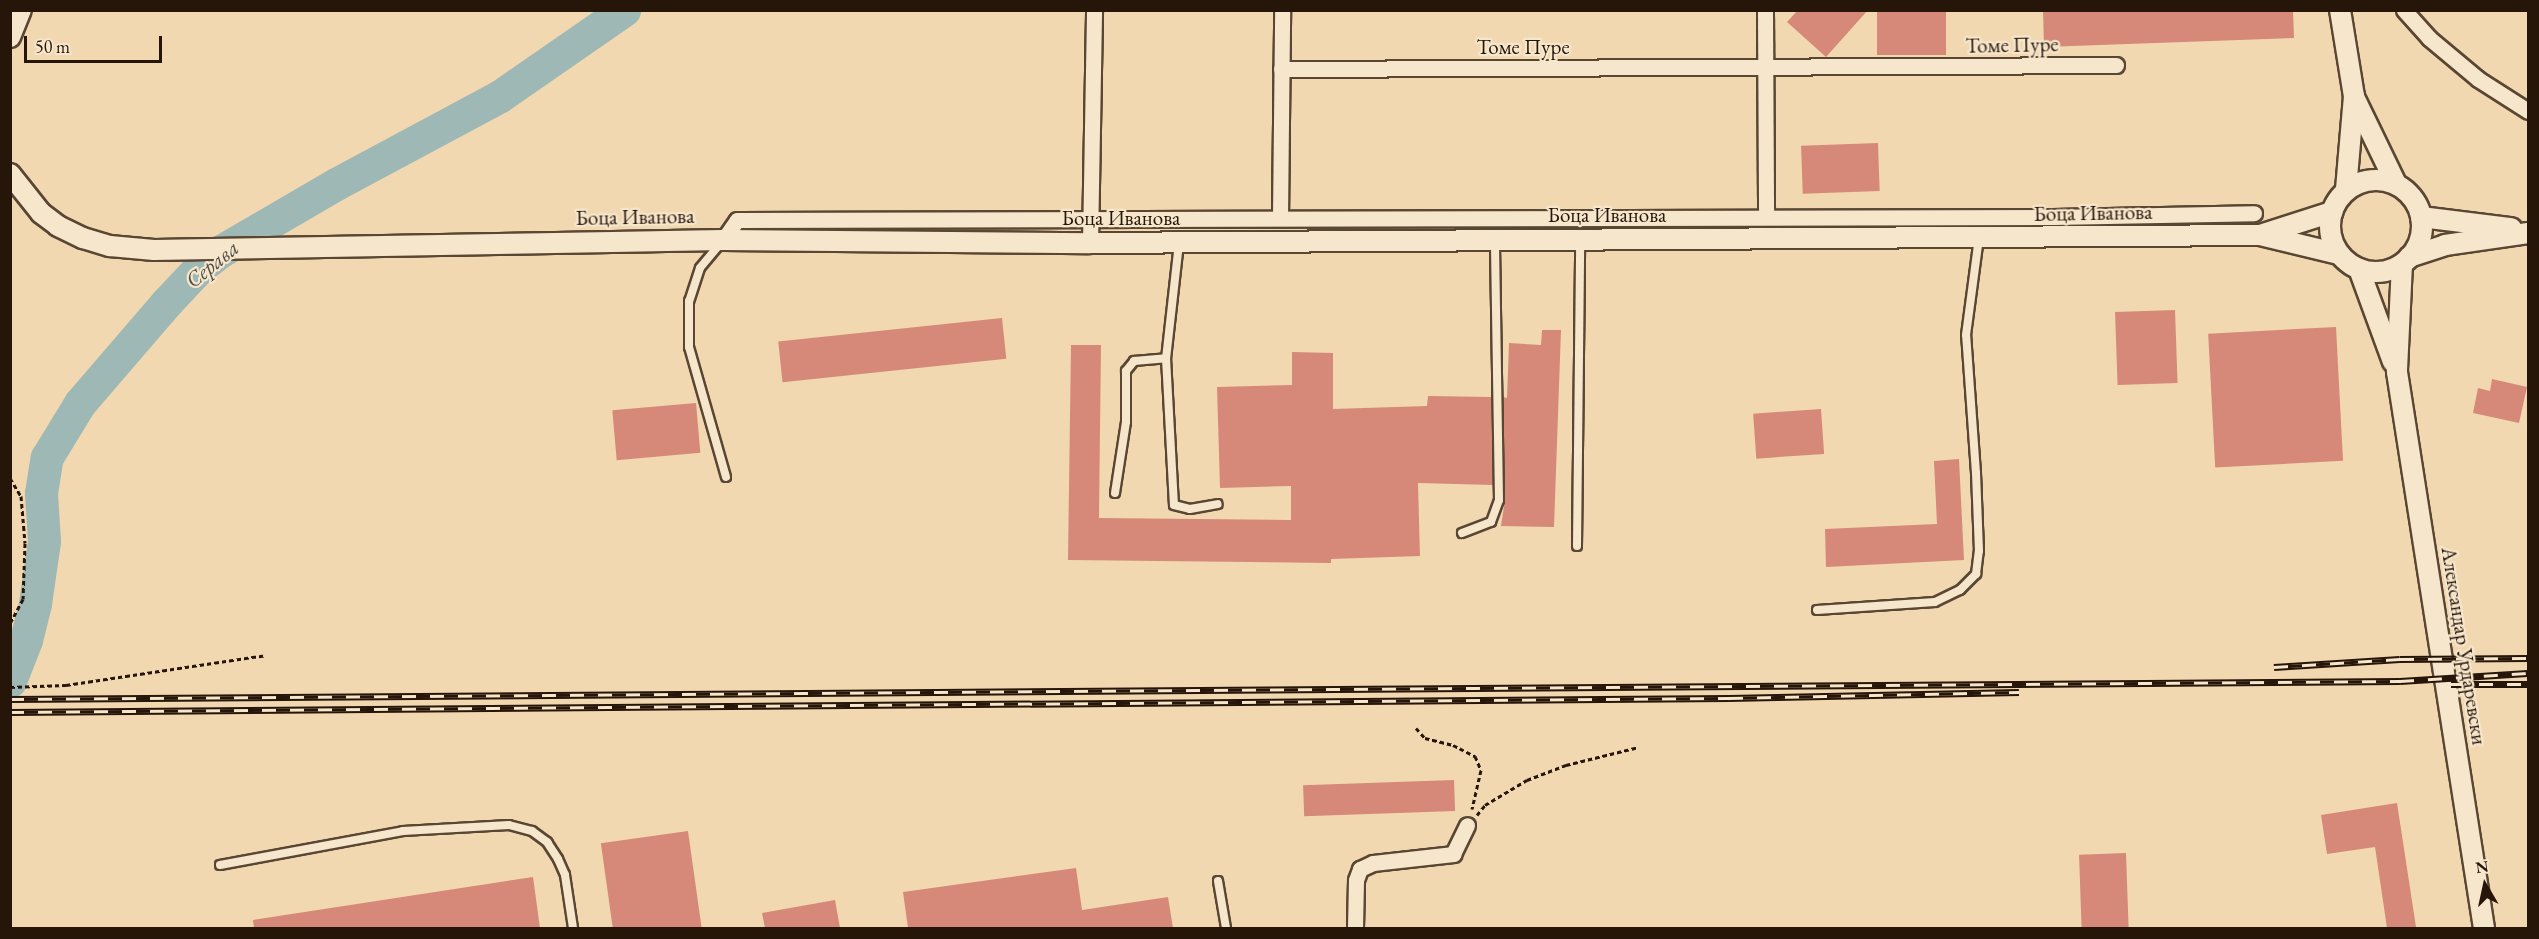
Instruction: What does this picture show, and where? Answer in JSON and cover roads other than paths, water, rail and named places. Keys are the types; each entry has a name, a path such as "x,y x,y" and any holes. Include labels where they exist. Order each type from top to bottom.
{"street":[{"path":"10,37 21,10"},
{"path":"1090,243 1094,10"},
{"path":"1280,218 1282,10"},
{"path":"1765,10 1766,216"},
{"path":"2340,10 2354,96 2346,190 2332,212 2330,226 2332,241 2339,254 2359,269 2373,272 2388,270 2405,260 2445,245 2529,231"},
{"path":"2404,10 2429,38 2478,79 2529,111"},
{"name":"Томе Пуре","path":"1281,69 2116,65"},
{"path":"2354,96 2396,184"},
{"name":"Боца Иванова","path":"10,174 41,213 58,226 83,238 110,246 154,250 276,246 723,240 1090,243 2260,235 2339,254"},
{"path":"2346,190 2370,180 2396,184 2408,192 2421,217 2421,232 2417,246 2405,260"},
{"name":"Боца Иванова","path":"2260,235 2332,212"},
{"path":"723,240 736,220 1610,216 2053,217 2254,213"},
{"path":"1610,216 1611,239"},
{"path":"2421,217 2529,231"},
{"name":"Александар Урдаревски","path":"2397,372 2405,260"},
{"name":"Александар Урдаревски","path":"2359,269 2397,372 2484,928"},
{"path":"1354,928 1356,880 1360,869 1373,863 1453,854 1467,825"},
{"path":"2472,843 2468,873 2472,928"},
{"path":"2472,843 2497,928"}],"lane":[{"path":"1817,610 1935,602 1960,590 1976,574 1979,558 1977,506 1966,335 1979,238"},
{"path":"1577,546 1580,239"},
{"path":"723,240 700,268 689,301 688,347 726,477"},
{"path":"1462,533 1491,522 1499,500 1495,240"},
{"path":"1179,242 1166,358 1174,505 1190,509 1218,504"},
{"path":"1115,493 1126,422 1126,371 1134,361 1166,358"},
{"path":"220,865 403,831 509,825 532,831 547,842 558,859 565,875 573,928"},
{"path":"1218,881 1226,928"}],"waterway":[{"name":"Серава","path":"10,681 26,640 35,603 44,541 41,493 47,457 80,403 167,302 199,268 221,251 336,184 500,96 624,10"}],"railway":[{"path":"2274,667 2400,659 2528,658"},
{"path":"10,699 2400,681 2528,673"},
{"path":"2451,684 2528,684"},
{"path":"10,712 1729,698 2019,692"}]}
